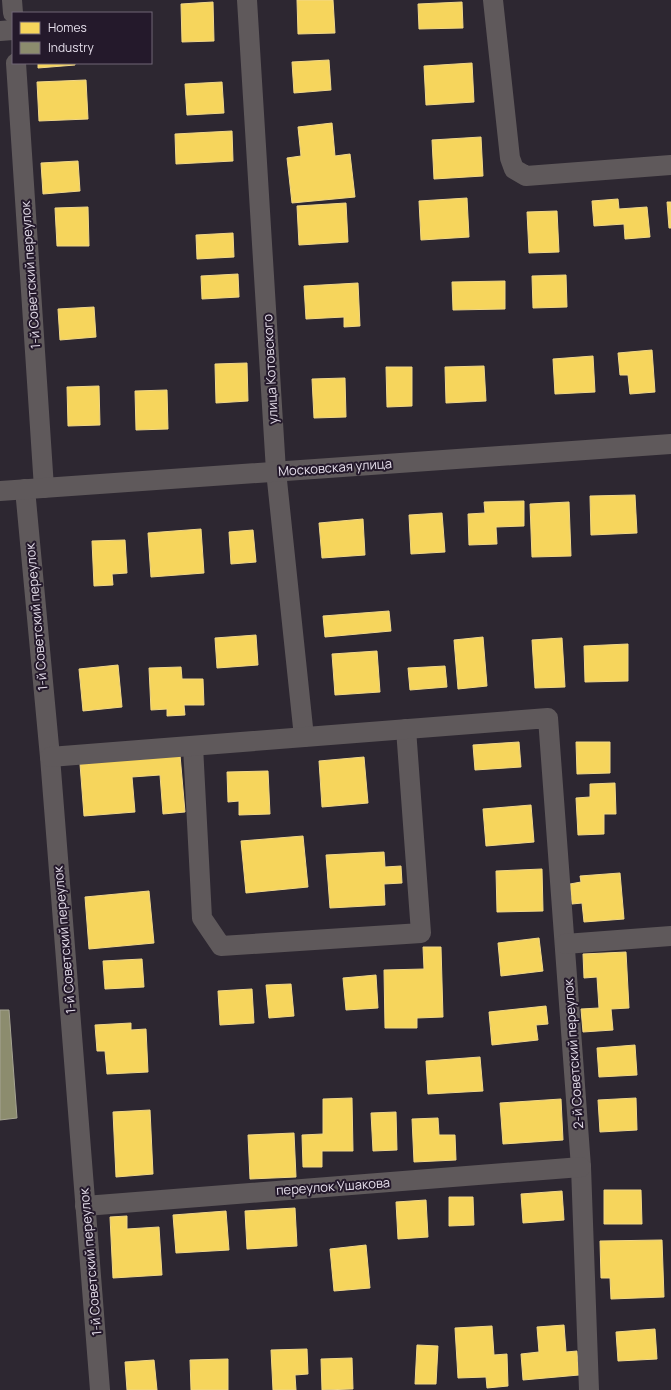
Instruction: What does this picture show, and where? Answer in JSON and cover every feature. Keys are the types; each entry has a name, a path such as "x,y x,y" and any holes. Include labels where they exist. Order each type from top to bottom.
{"street":[{"path":"12,0 13,12"},
{"name":"улица Котовского","path":"247,0 276,471 304,737"},
{"path":"493,0 510,158 514,169 526,176 671,165"},
{"path":"0,31 12,30"},
{"name":"1-й Советский переулок","path":"16,64 44,488"},
{"name":"Московская улица","path":"0,491 671,444"},
{"name":"1-й Советский переулок","path":"25,489 50,757 100,1390"},
{"name":"2-й Советский переулок","path":"406,729 548,718 581,1167 589,1390"},
{"path":"50,757 406,729 421,933 221,946 202,918 193,746"},
{"path":"565,944 671,936"},
{"name":"переулок Ушакова","path":"85,1206 581,1167"}],"building: Homes":[{"path":"297,0 333,0 335,33 298,34"},
{"path":"213,2 214,41 182,42 181,4"},
{"path":"462,2 463,28 419,29 418,4"},
{"path":"329,60 331,90 294,93 292,62"},
{"path":"472,63 474,102 426,105 424,66"},
{"path":"38,64 75,64 75,65 38,68"},
{"path":"86,80 88,119 39,121 37,82"},
{"path":"222,82 224,113 187,115 185,84"},
{"path":"332,123 335,156 350,154 355,197 292,203 287,158 301,156 298,127"},
{"path":"232,131 233,161 176,164 175,134"},
{"path":"481,137 483,176 434,179 432,140"},
{"path":"78,161 80,191 43,194 41,163"},
{"path":"467,198 469,237 421,240 419,201"},
{"path":"618,199 619,209 647,207 650,237 625,239 624,224 594,226 592,201"},
{"path":"667,202 671,202 671,228 669,228"},
{"path":"346,203 348,242 299,245 297,206"},
{"path":"88,207 89,246 57,246 55,208"},
{"path":"557,211 559,252 529,253 527,212"},
{"path":"233,233 234,257 197,259 196,235"},
{"path":"238,274 239,297 202,299 201,276"},
{"path":"566,275 567,307 533,308 532,276"},
{"path":"505,281 505,309 453,310 452,282"},
{"path":"358,283 360,326 344,327 344,317 306,319 304,286"},
{"path":"94,307 96,337 60,340 58,309"},
{"path":"652,350 655,392 630,394 628,375 620,375 618,353"},
{"path":"593,356 595,392 555,394 553,359"},
{"path":"247,363 248,401 216,403 215,364"},
{"path":"484,366 486,401 446,403 445,367"},
{"path":"386,367 412,367 412,406 387,407"},
{"path":"345,378 346,417 314,418 312,379"},
{"path":"99,386 100,425 68,426 67,387"},
{"path":"167,390 168,429 136,430 135,391"},
{"path":"635,495 637,533 591,535 590,496"},
{"path":"524,501 524,526 496,527 497,544 469,545 468,514 485,513 484,502"},
{"path":"569,502 571,556 532,557 530,504"},
{"path":"442,513 445,552 411,554 409,515"},
{"path":"363,519 365,555 322,558 319,523"},
{"path":"201,529 204,573 151,577 148,533"},
{"path":"253,530 256,562 231,564 229,532"},
{"path":"125,540 127,573 112,574 113,585 94,586 92,541"},
{"path":"389,611 391,631 325,637 323,616"},
{"path":"256,635 258,665 217,668 215,638"},
{"path":"483,637 487,686 458,689 454,640"},
{"path":"562,638 565,687 535,688 532,640"},
{"path":"628,644 628,681 585,682 584,646"},
{"path":"377,651 380,692 335,695 332,654"},
{"path":"118,665 122,707 83,711 79,669"},
{"path":"445,666 447,687 410,690 408,668"},
{"path":"181,667 182,679 203,679 204,705 184,705 185,715 167,716 167,709 151,710 149,668"},
{"path":"519,742 521,767 475,770 473,745"},
{"path":"576,742 610,742 610,773 577,774"},
{"path":"180,755 185,812 163,814 160,775 132,777 135,812 84,816 80,764"},
{"path":"364,757 368,803 322,807 319,761"},
{"path":"268,771 270,814 239,815 239,801 228,802 227,772"},
{"path":"615,783 616,814 604,814 604,834 578,835 576,798 590,797 590,784"},
{"path":"531,805 534,842 486,846 483,809"},
{"path":"303,836 308,887 246,893 241,841"},
{"path":"384,852 385,867 401,866 402,883 384,884 385,905 330,908 326,855"},
{"path":"542,869 543,911 497,912 496,871"},
{"path":"620,873 624,919 584,922 582,903 572,904 570,884 581,882 580,876"},
{"path":"149,891 154,943 89,949 85,897"},
{"path":"539,938 543,971 501,976 498,943"},
{"path":"423,947 441,947 443,1017 417,1018 417,1028 385,1028 384,970 424,969"},
{"path":"626,952 629,1008 611,1009 613,1030 583,1032 581,1009 599,1008 597,977 584,978 583,954"},
{"path":"142,959 144,987 105,989 103,961"},
{"path":"376,975 378,1008 346,1010 343,978"},
{"path":"291,984 294,1016 269,1018 266,985"},
{"path":"252,989 254,1023 220,1025 218,991"},
{"path":"546,1006 548,1024 536,1025 538,1040 492,1045 489,1012"},
{"path":"131,1023 131,1030 146,1029 148,1072 107,1074 105,1051 97,1051 95,1025"},
{"path":"635,1045 637,1075 599,1077 597,1048"},
{"path":"480,1057 483,1091 428,1094 426,1061"},
{"path":"352,1098 353,1151 322,1151 322,1167 303,1167 302,1135 323,1134 323,1099"},
{"path":"636,1098 637,1130 600,1132 598,1100"},
{"path":"561,1099 563,1140 503,1144 500,1103"},
{"path":"150,1110 153,1174 116,1177 113,1112"},
{"path":"396,1112 397,1150 373,1151 371,1113"},
{"path":"438,1118 439,1135 455,1135 456,1160 414,1162 412,1119"},
{"path":"294,1133 296,1177 250,1179 248,1135"},
{"path":"604,1190 641,1190 642,1224 604,1224"},
{"path":"562,1191 564,1220 523,1223 521,1194"},
{"path":"449,1197 473,1197 474,1225 449,1226"},
{"path":"426,1200 428,1237 398,1239 396,1202"},
{"path":"295,1208 297,1246 247,1249 245,1211"},
{"path":"226,1211 229,1250 176,1253 173,1215"},
{"path":"127,1216 127,1229 159,1227 162,1275 113,1278 110,1217"},
{"path":"662,1240 664,1297 611,1299 610,1278 601,1278 600,1241"},
{"path":"366,1245 370,1288 334,1291 330,1249"},
{"path":"564,1325 566,1352 577,1351 579,1375 523,1380 521,1354 539,1352 537,1327"},
{"path":"492,1326 494,1355 507,1354 508,1386 487,1388 486,1377 458,1378 455,1328"},
{"path":"655,1329 657,1359 618,1361 616,1332"},
{"path":"417,1345 438,1346 436,1384 415,1384"},
{"path":"307,1349 308,1374 295,1375 296,1390 273,1390 271,1350"},
{"path":"352,1358 353,1389 322,1390 321,1359"},
{"path":"228,1359 228,1390 191,1390 190,1360"},
{"path":"154,1360 157,1390 127,1390 125,1362"}],"building: Industry":[{"path":"0,1010 9,1010 17,1118 0,1120"}]}
